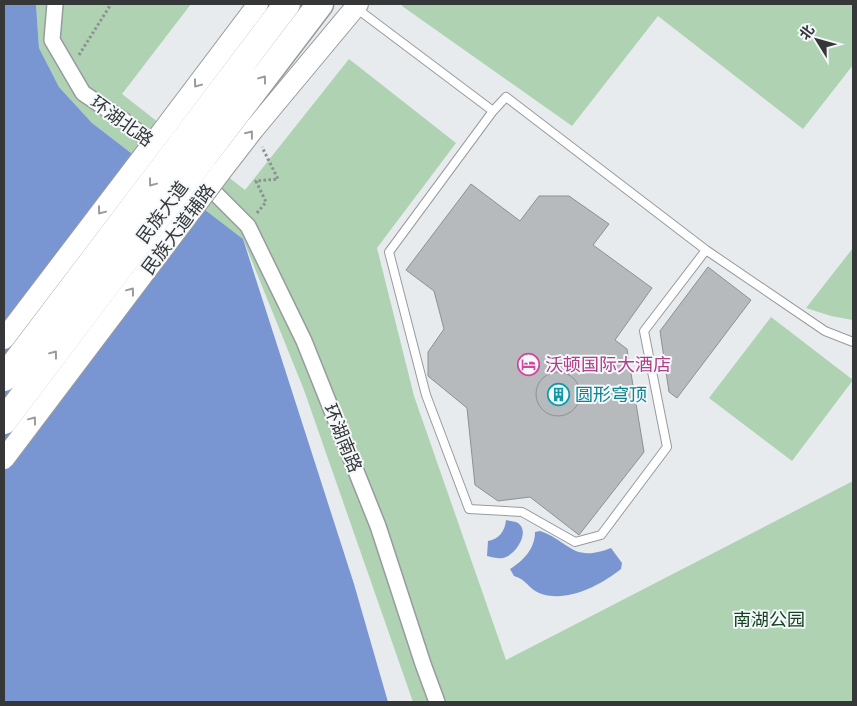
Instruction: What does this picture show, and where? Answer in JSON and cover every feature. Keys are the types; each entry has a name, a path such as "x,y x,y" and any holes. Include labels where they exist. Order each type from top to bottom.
{"highway":[{"name":"民族大道","path":"4,378 172,137 287,4"},
{"name":"民族大道","path":"4,421 211,166 320,4"}],"street":[{"name":"环湖北路","path":"55,4 52,40 83,93 123,120 214,192"},
{"path":"4,339 172,137 258,4"},
{"name":"民族大道辅路","path":"4,459 211,166 254,130 355,5"},
{"name":"环湖南路","path":"214,192 248,226 304,341 378,526 437,702"}],"lane":[{"path":"355,5 493,111"},
{"path":"706,250 644,331 667,447 601,535 575,542 522,512 470,509 426,394 389,252 493,111 506,97 706,250 825,331 853,342"}],"path":[{"path":"70,70 111,4"},
{"path":"248,226 266,202 256,181 278,179 254,130"}],"green space":[{"name":"南湖公园","path":"36,4 191,4 122,94 245,190 349,59 456,143 377,248 414,396 506,660 853,481 853,702 413,702 304,390 243,239 92,123 59,87 39,48"},
{"path":"404,4 853,4 853,65 803,129 658,16 572,126 402,6"},
{"path":"853,248 853,320 831,316 806,308"},
{"path":"771,317 853,380 792,461 709,398"}],"water":[{"path":"4,4 36,4 39,48 59,87 92,123 243,239 354,584 388,702 4,702"},
{"path":"506,520 517,522 522,527 523,532 520,543 512,553 503,558 487,556 488,541 501,534"},
{"path":"540,531 580,552 598,552 611,548 622,563 621,569 604,581 583,591 560,596 549,596 539,593 514,576 510,569 531,549 535,532"}],"building":[{"name":"沃顿国际大酒店","path":"471,184 520,221 539,196 569,196 609,224 593,245 652,288 615,340 627,349 644,452 579,535 530,497 498,501 475,485 467,408 428,376 428,352 444,329 434,291 406,270"},
{"path":"708,267 751,300 677,398 669,392 660,331"},
{"name":"圆形穹顶","path":"554,372 562,372 574,378 580,394 574,410 562,416 554,416 542,410 536,398 536,390 542,378"}],"place":[{"name":"沃顿国际大酒店","path":"529,364"},
{"name":"圆形穹顶","path":"559,394"}]}
